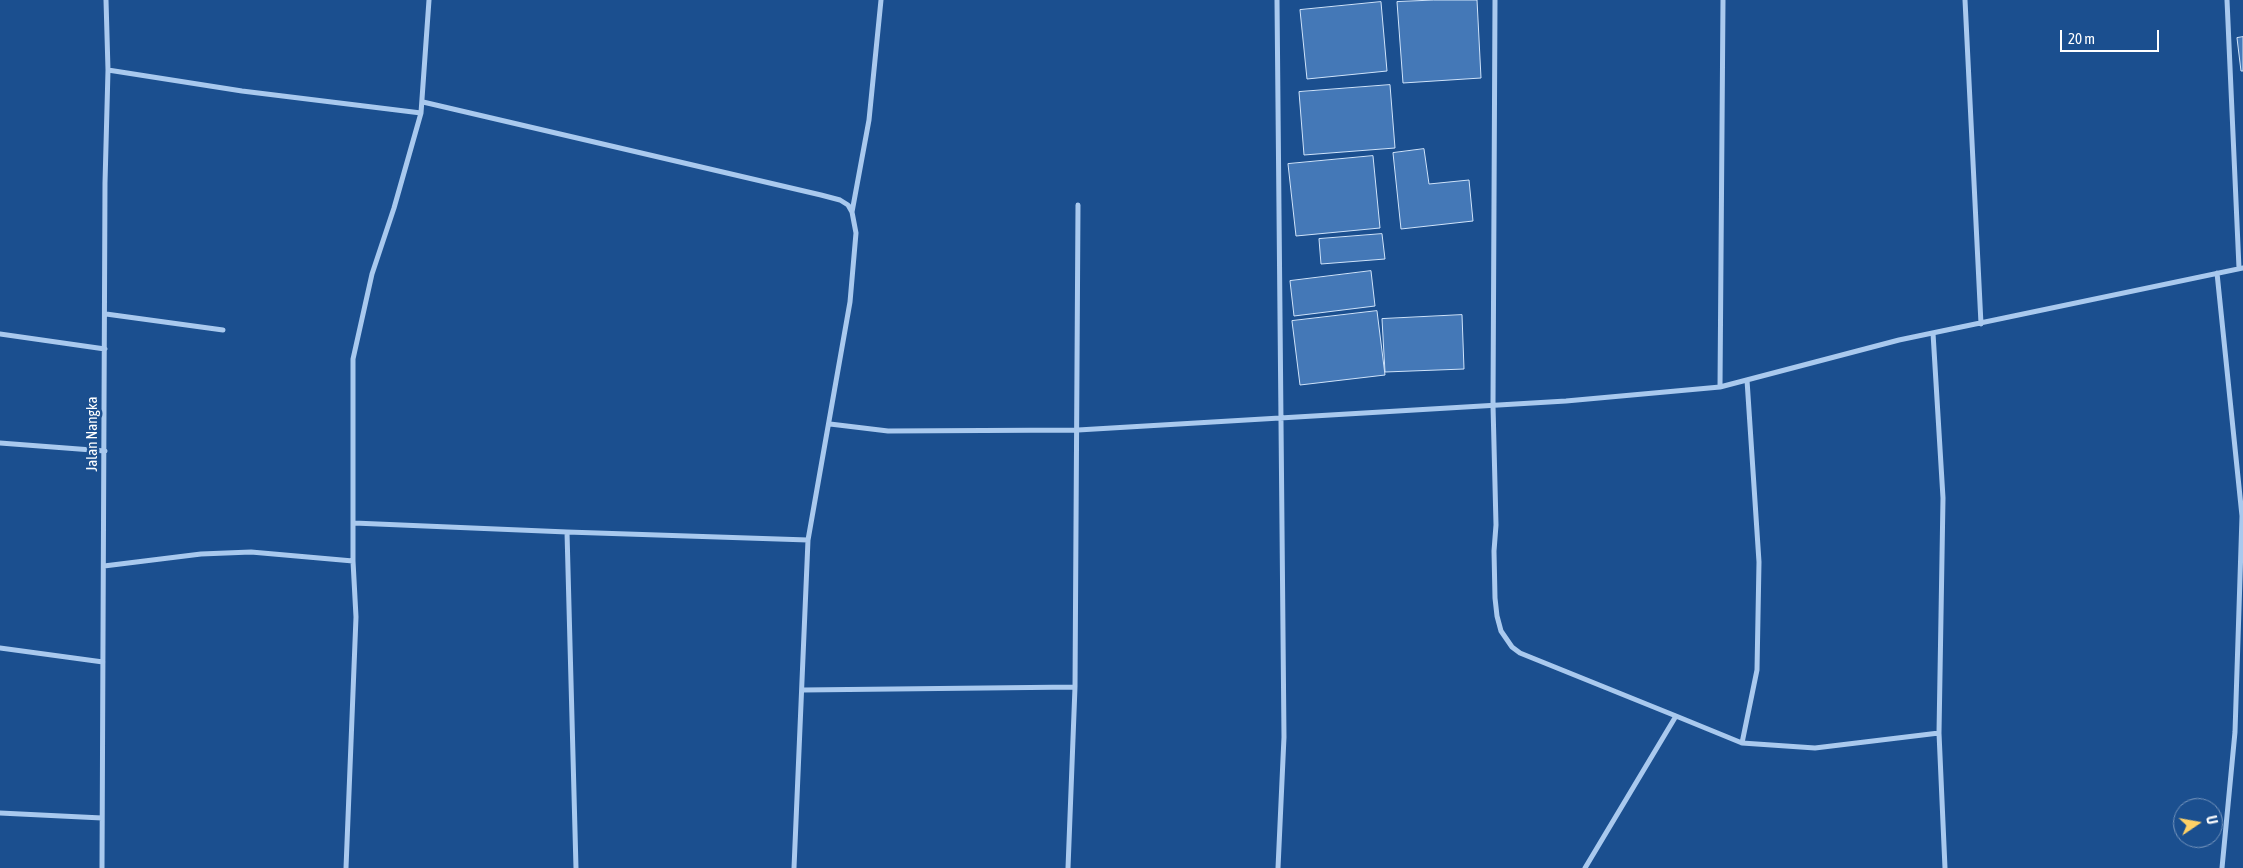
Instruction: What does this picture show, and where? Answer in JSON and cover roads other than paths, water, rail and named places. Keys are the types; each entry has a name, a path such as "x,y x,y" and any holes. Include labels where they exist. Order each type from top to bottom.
{"street":[{"name":"Jalan Nangka","path":"102,868 106,314 105,183 108,70 106,0"},
{"path":"346,868 356,617 353,561 353,359 372,274 394,208 421,113 429,0"},
{"path":"852,212 869,120 881,0"},
{"path":"1277,0 1284,736 1278,868"},
{"path":"1495,0 1493,405 1496,525 1494,551 1496,616 1506,640 1520,653 1742,744 1815,748 1939,733"},
{"path":"1720,387 1723,0"},
{"path":"1965,0 1981,324"},
{"path":"830,424 888,431 1078,430 1282,416 1493,405 1720,387 1899,340 2241,268 2227,0"},
{"path":"108,70 242,91 421,113"},
{"path":"423,102 821,195 840,200 848,205 852,212 856,234 850,302 830,424 808,540 794,868"},
{"path":"1068,868 1076,687 1078,205"},
{"path":"2217,273 2242,516 2235,732 2222,868"},
{"path":"106,314 223,330"},
{"path":"1933,333 1943,498 1939,733 1945,868"},
{"path":"0,334 105,349"},
{"path":"1742,744 1757,670 1759,562 1747,380"},
{"path":"0,443 105,451"},
{"path":"354,523 808,540"},
{"path":"567,532 576,868"},
{"path":"104,566 201,554 251,552 353,561"},
{"path":"0,648 103,662"},
{"path":"803,690 1076,687"},
{"path":"1585,868 1676,716"},
{"path":"0,813 102,818"}]}
